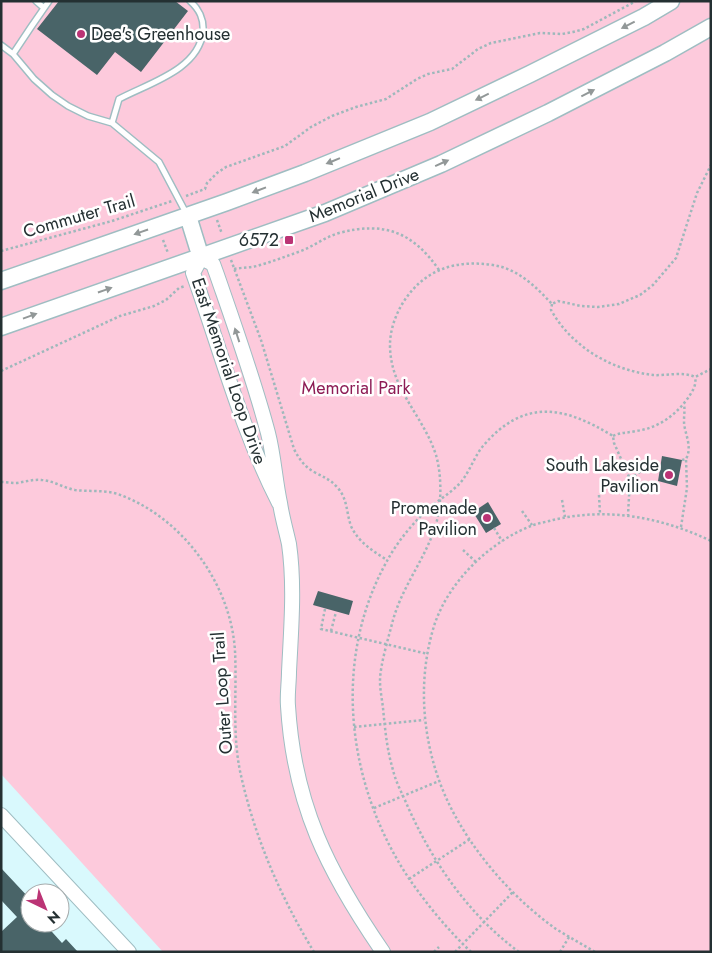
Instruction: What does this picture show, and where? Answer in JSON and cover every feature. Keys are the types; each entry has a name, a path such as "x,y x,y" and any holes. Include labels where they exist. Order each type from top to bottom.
{"main road":[{"path":"1,282 188,216 430,122 583,47 671,1"},
{"name":"Memorial Drive","path":"1,327 325,213 448,160 548,113 665,54 711,27"},
{"path":"188,216 201,258"}],"street":[{"name":"East Memorial Loop Drive","path":"280,503 262,469 245,426 193,273 201,258 213,264 268,433 274,462 289,545 292,586 288,705 296,773 312,825 326,859 352,906 383,952"},
{"path":"1,816 129,952"}],"lane":[{"path":"36,1 44,8"},
{"path":"13,54 50,1"},
{"path":"112,123 119,99 173,72 195,53 202,38 202,15 190,1"},
{"path":"1,45 13,54 34,79 68,106 88,116 112,123 159,162 188,216"}],"path":[{"path":"187,195 206,188 207,183 217,172 226,167 285,146 311,127 332,116 356,107 386,100 423,76 452,69 466,57 484,46 524,35 540,33 562,34 578,30 636,1"},
{"path":"552,304 558,301 581,306 598,307 619,304 640,295 653,285 676,258 694,201 711,165"},
{"name":"Commuter Trail","path":"1,251 112,222 163,204"},
{"path":"212,207 260,340 294,449 303,464 315,473 330,480 336,486 345,499 348,517 354,533 366,546 387,560"},
{"path":"234,269 260,265 304,250 325,238 339,233 380,228 395,231 415,244 431,258 439,270"},
{"path":"519,952 484,922 455,889 420,835 393,771 380,680 387,644 402,593 431,541 440,511 440,499 439,471 436,455 428,436 398,385 392,369 390,344 392,328 408,296 421,282 439,270 464,264 502,267 519,275 534,286 552,304"},
{"path":"1,371 111,320 154,306 166,300 179,288 187,285"},
{"path":"552,304 551,310 566,331 577,342 602,360 615,366 652,375 691,375 695,377 711,369"},
{"path":"613,436 652,427 672,416 684,403 695,386 695,377"},
{"path":"681,527 687,488 686,459 688,455 684,403"},
{"path":"471,952 429,906 410,879 383,832 374,808 363,775 354,727 353,674 357,637 369,602 387,560 410,529 440,499 461,482 482,448 506,424 518,418 542,412 557,412 582,419 613,436"},
{"path":"613,436 614,443 630,480 628,515"},
{"path":"682,460 686,459"},
{"path":"630,480 644,469 660,468"},
{"name":"Outer Loop Trail","path":"1,482 15,483 43,480 75,490 110,492 123,496 146,508 166,523 186,541 207,568 224,602 233,635 235,651 236,744 240,770 251,814 278,886 314,952"},
{"path":"599,495 600,514"},
{"path":"562,500 565,517"},
{"path":"440,511 474,511"},
{"path":"522,511 532,525"},
{"path":"595,952 542,918 514,892 486,861 452,810 440,781 428,742 425,720 424,695 428,654 436,623 445,602 459,580 476,562 502,541 532,525 565,517 600,514 628,515 681,527 711,540"},
{"path":"494,528 502,541"},
{"path":"463,550 476,562"},
{"path":"326,609 321,629 428,654"},
{"path":"331,632 336,612"},
{"path":"354,727 425,720"},
{"path":"374,808 440,781"},
{"path":"410,879 470,839"},
{"path":"455,952 514,892"},
{"path":"560,952 569,937"},
{"path":"434,952 439,947"}],"green space":[{"name":"Memorial Park","path":"1,1 711,1 711,952 163,952 1,774"}],"building":[{"path":"59,1 175,1 188,11 141,72 115,52 97,75 37,29"},
{"name":"South Lakeside Pavilion","path":"662,456 682,460 677,486 658,481"},
{"name":"Promenade Pavilion","path":"488,502 501,524 486,533 473,512"},
{"path":"318,591 353,601 349,615 313,605"},
{"path":"1,868 20,888 20,933 53,933 62,943 66,939 78,952 1,952 1,932 17,917 1,900"}],"place":[{"name":"Dee's Greenhouse","path":"81,34"},
{"name":"6572","path":"289,240"},
{"name":"South Lakeside Pavilion","path":"669,475"},
{"name":"Promenade Pavilion","path":"487,518"}]}
